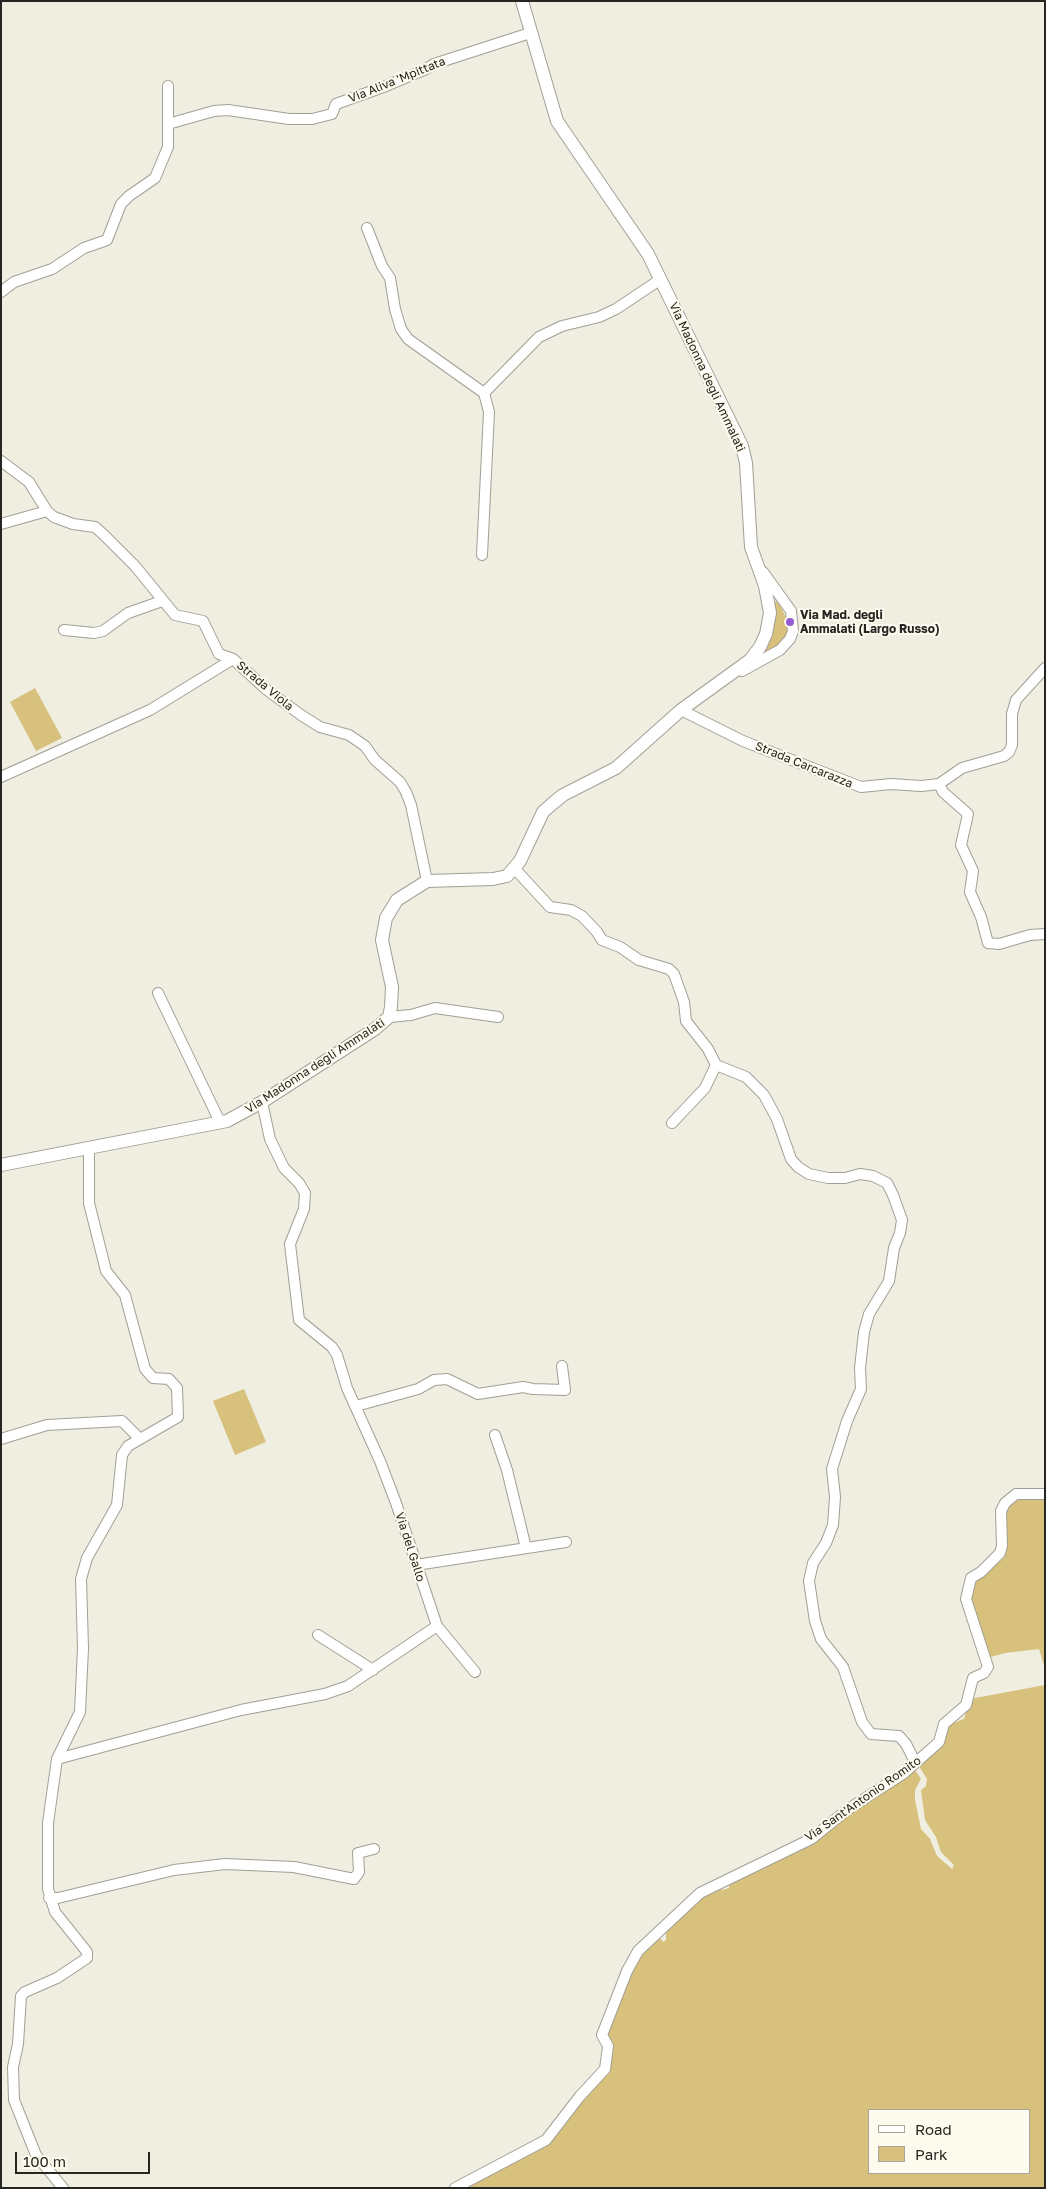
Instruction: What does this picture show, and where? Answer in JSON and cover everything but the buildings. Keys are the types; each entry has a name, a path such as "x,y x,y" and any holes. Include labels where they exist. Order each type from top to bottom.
{"street":[{"name":"Via Madonna degli Ammalati","path":"1,1165 236,1118 375,1029 389,1017 392,987 383,951 383,929 390,909 397,900 427,881 500,878 515,869 543,812 563,795 616,768 681,710 730,677 750,660 760,647 768,625 769,599 749,534 746,463 742,446 661,279 636,234 557,121 530,34 522,1"},
{"name":"Via Aliva 'Mpittata","path":"168,124 214,111 228,110 288,119 312,119 332,114 336,104 424,70 434,64 530,34"},
{"path":"1,292 14,282 52,268 84,248 107,240 122,204 128,196 155,178 168,146 168,86"},
{"path":"367,228 382,266 390,278 395,309 401,329 408,339 484,393 488,412 482,555"},
{"path":"484,393 539,337 562,326 599,317 616,309 661,279"},
{"path":"1,461 29,482 47,511 1,524"},
{"name":"Strada Viola","path":"47,511 54,517 73,524 95,527 135,566 175,615 203,621 219,654 233,659 267,690 320,727 349,735 365,746 375,760 400,782 411,804 427,881"},
{"path":"730,677 780,650 790,639 793,631 794,622 785,600 757,563"},
{"path":"64,630 94,633 103,631 128,613 162,601"},
{"path":"1,777 150,710 233,659"},
{"path":"1045,668 1016,700 1012,714 1012,745 1009,752 1004,756 962,768 938,784 943,792 968,814 962,845 972,871 970,892 981,917 988,943 1000,944 1030,935 1045,934"},
{"name":"Strada Carcarazza","path":"681,710 743,740 861,787 891,784 921,786 938,784"},
{"path":"515,869 550,907 570,910 590,922 602,940 620,948 639,960 668,969 674,974 684,1002 686,1021 708,1049 716,1064 746,1077 764,1095 777,1119 791,1159 798,1167 809,1174 828,1178 845,1178 860,1174 873,1176 887,1183 902,1220 894,1248 889,1281 869,1314 864,1332 860,1368 862,1389 847,1421 832,1469 835,1497 833,1525 826,1543 813,1563 809,1581 821,1639 843,1667 862,1722 871,1734 899,1736 906,1744 915,1762"},
{"path":"158,993 220,1122"},
{"path":"389,1017 412,1015 435,1008 498,1017"},
{"path":"672,1123 705,1088 716,1064"},
{"name":"Via del Gallo","path":"262,1102 270,1139 284,1168 299,1183 304,1193 304,1209 290,1244 299,1320 332,1347 380,1461 437,1626"},
{"path":"63,2188 36,2155 14,2100 14,2067 18,2044 21,1996 25,1992 56,1978 87,1958 87,1952 55,1912 49,1898 48,1824 57,1759 80,1712 83,1648 81,1578 87,1558 117,1505 122,1455 128,1446 178,1417 179,1398 177,1388 168,1379 153,1378 145,1370 124,1295 106,1271 89,1203 89,1148"},
{"path":"356,1406 418,1389 434,1380 447,1379 478,1394 523,1386 533,1389 565,1390 562,1366"},
{"path":"1,1438 47,1425 122,1421 140,1439"},
{"path":"495,1435 507,1470 526,1548"},
{"name":"Via Sant'Antonio Romito","path":"455,2188 546,2140 580,2096 605,2069 608,2046 602,2035 627,1971 638,1951 700,1893 811,1839 847,1810 904,1773 939,1742 944,1724 966,1705 973,1678 984,1673 988,1667 966,1599 971,1578 982,1572 1000,1554 1002,1546 1002,1511 1005,1502 1016,1494 1045,1494"},
{"path":"416,1565 566,1542"},
{"path":"57,1759 241,1710 325,1694 348,1686 437,1626 475,1672"},
{"path":"318,1635 373,1670"},
{"path":"49,1898 58,1898 174,1870 225,1864 294,1867 354,1879 359,1872 358,1853 374,1848"}],"green space":[{"path":"778,601 787,620 787,634 777,646 763,656 774,602"},
{"path":"35,688 62,738 36,751 10,702"},
{"path":"244,1389 266,1442 235,1455 213,1401"},
{"path":"1025,1497 1045,1499 1045,1669 1039,1649 1005,1653 987,1658 970,1598 974,1580 985,1574 1004,1558 1007,1550 1007,1507 1016,1500"},
{"path":"1045,1685 1045,2188 463,2188 561,2125 575,2112 587,2092 609,2072 613,2047 606,2033 632,1968 658,1936 663,1942 666,1940 666,1931 701,1895 720,1887 722,1890 729,1888 729,1883 849,1812 915,1770 921,1779 915,1790 915,1800 921,1829 930,1839 937,1856 952,1869 954,1865 941,1852 936,1837 925,1820 921,1790 926,1786 927,1779 919,1766 946,1726 964,1719 970,1699"}],"place":[{"name":"Via Mad. degli Ammalati (Largo Russo)","path":"790,622"}]}
